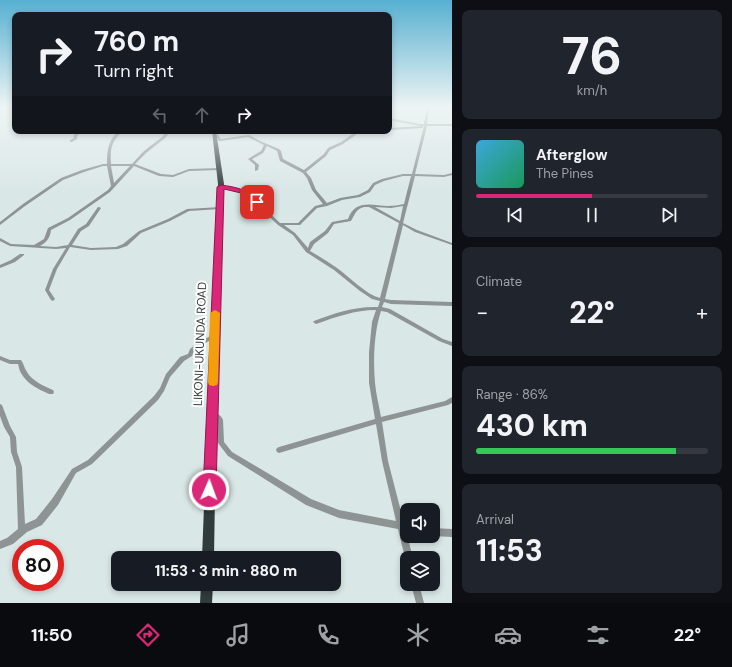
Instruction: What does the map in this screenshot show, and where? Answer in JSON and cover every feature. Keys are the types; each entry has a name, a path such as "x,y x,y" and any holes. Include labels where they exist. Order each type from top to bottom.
{"highway":[{"name":"LIKONI-UKUNDA ROAD","path":"208,551 214,336 221,187 215,135"},
{"path":"206,603 207,591"}],"street":[{"path":"71,141 76,138 76,135"},
{"path":"113,186 109,164 111,140 116,135"},
{"path":"35,246 45,241 49,236 50,229 69,219 109,190 145,152 165,135"},
{"path":"217,135 220,140 249,136 279,151 280,160 304,172 309,178 314,190 326,205"},
{"path":"304,172 325,155 329,149 342,143 353,135"},
{"path":"400,513 385,461 372,383 372,352 375,322 382,301 423,135"},
{"path":"256,170 257,165 250,159 262,152 266,145"},
{"path":"0,224 24,205 62,180 83,171 109,164 134,165 160,175 173,176 190,170 220,169"},
{"path":"279,224 300,224 316,207 341,199 360,196 369,191 374,184 383,180 403,175 444,176 452,174"},
{"path":"221,187 234,188 246,193 263,207 279,224 294,234 308,251 336,269 362,290 382,301 452,304"},
{"path":"308,251 312,243 327,232 333,223 350,220 353,211 360,206 367,205 387,207 405,205"},
{"path":"367,205 402,222 416,231 452,244"},
{"path":"53,299 48,293 49,283 55,269 79,230 88,225 99,208"},
{"path":"0,239 10,245 56,248 70,246 91,249 116,248 125,245 140,232 188,210 220,208"},
{"path":"0,267 22,255"},
{"path":"316,322 337,314 360,309 380,308 388,310 441,340 452,344"},
{"path":"0,545 39,522 55,502 74,471 90,462 156,398 162,390 168,376 182,359 190,355 192,350 198,345 214,336"},
{"path":"0,358 10,362 20,362 23,373 51,392"},
{"path":"279,450 379,420 446,403 452,400"},
{"path":"0,407 6,427 13,437 14,452 19,467 22,531"},
{"path":"212,414 220,420 221,442 230,454 260,473 309,502 339,514 376,520 400,526"},
{"path":"440,532 452,533"},
{"path":"417,591 420,603"}],"slow traffic":[{"path":"213,382 215,313"}],"route":[{"path":"209,490 221,187 234,188 246,193 257,202"}]}
